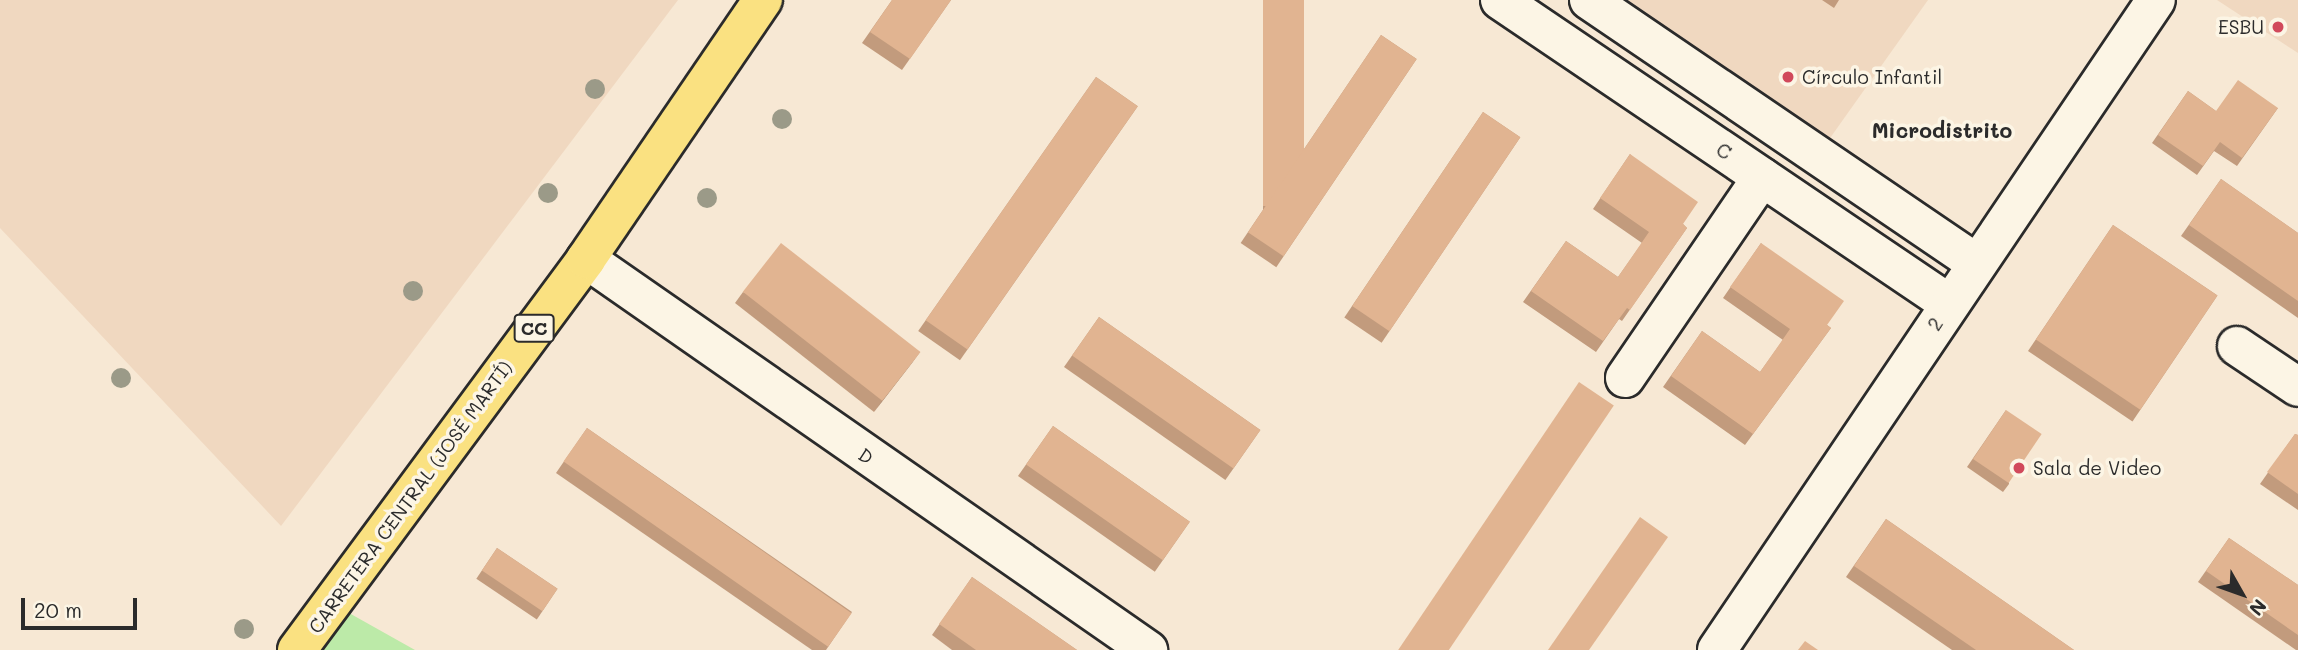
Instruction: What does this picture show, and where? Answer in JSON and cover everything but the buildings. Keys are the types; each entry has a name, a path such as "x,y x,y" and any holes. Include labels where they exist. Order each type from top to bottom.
{"highway":[{"name":"CARRETERA CENTRAL (JOSÉ MARTÍ)","path":"297,650 586,259 763,0"}],"street":[{"name":"C","path":"1500,0 1948,303"},
{"path":"1588,0 1975,262"},
{"name":"2","path":"1717,650 1975,262 2156,0"},
{"path":"1625,378 1762,177"},
{"name":"D","path":"586,259 1149,650"},
{"path":"2237,346 2298,387"}],"shaded area":[{"path":"0,0 678,0 281,526 0,228"},
{"name":"Círculo Infantil","path":"1589,0 1928,0 1818,155"},
{"name":"ESBU","path":"2217,0 2298,0 2298,53"}],"green space":[{"path":"333,604 415,650 299,650"}],"place":[{"name":"ESBU","path":"2278,27"},
{"name":"Círculo Infantil","path":"1788,77"},
{"name":"Sala de Video","path":"2019,468"}],"district":[{"name":"Microdistrito","path":"1942,130"}]}
